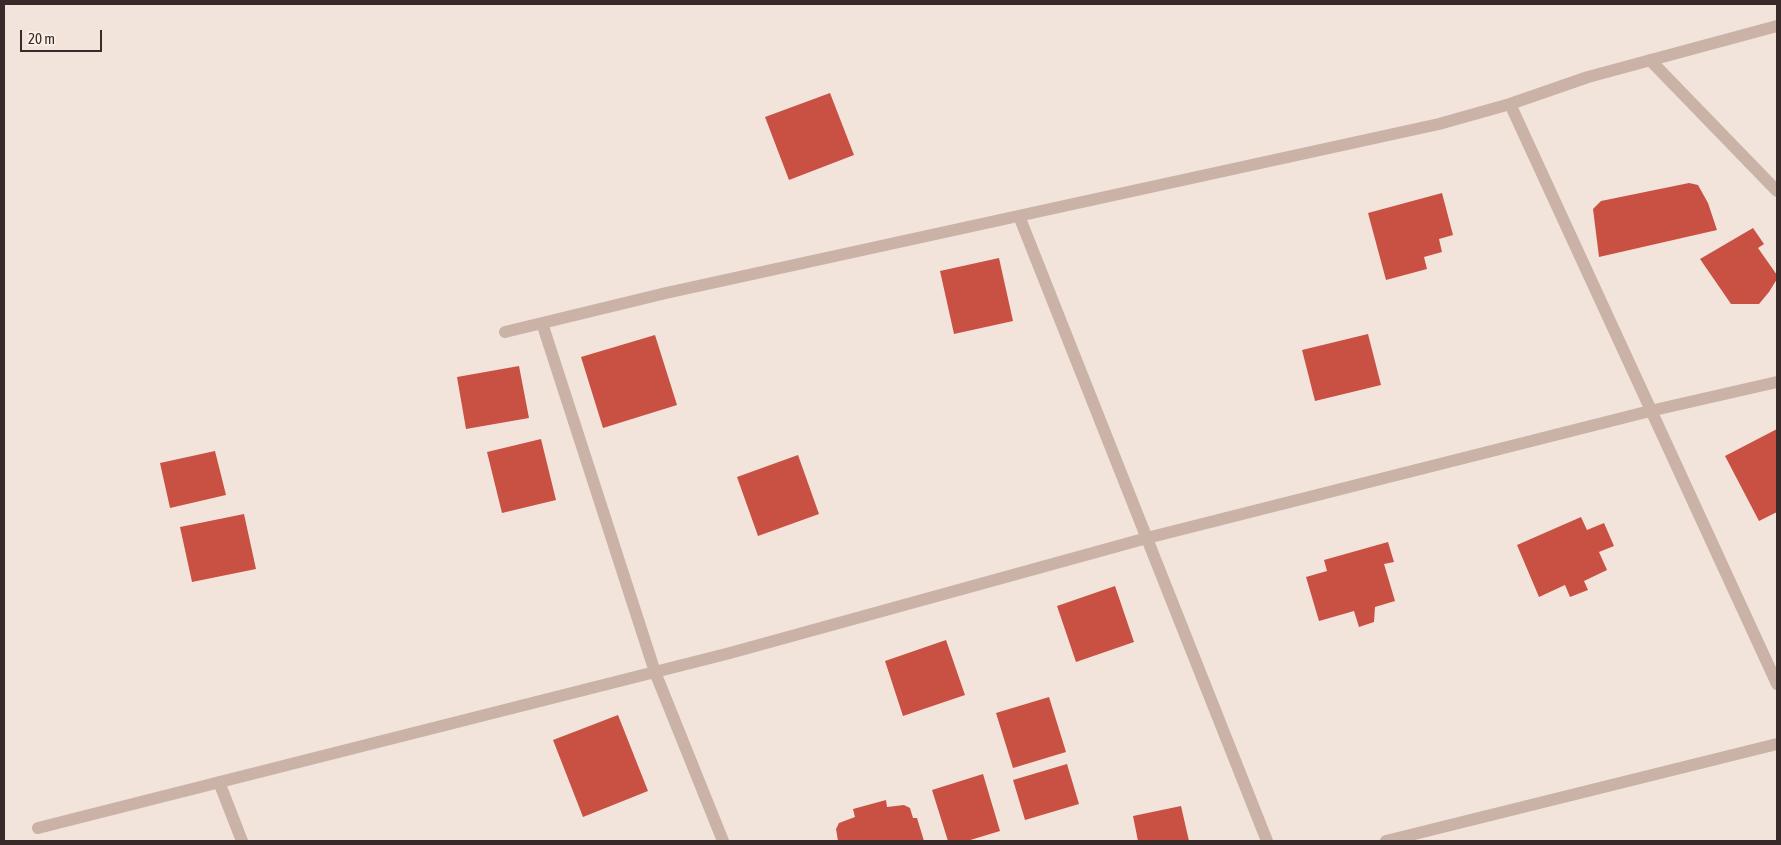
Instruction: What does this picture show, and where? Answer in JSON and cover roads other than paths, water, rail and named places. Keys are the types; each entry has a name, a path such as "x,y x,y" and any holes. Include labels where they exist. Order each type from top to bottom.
{"street":[{"path":"505,332 666,293 1439,124 1510,104 1588,77 1777,26"},
{"path":"1650,60 1777,192"},
{"path":"1510,104 1777,684"},
{"path":"1019,216 1267,841"},
{"path":"542,323 655,672 723,841"},
{"path":"38,828 655,672 1146,538 1650,411 1777,382"},
{"path":"1386,841 1777,744"},
{"path":"220,782 242,841"}]}
